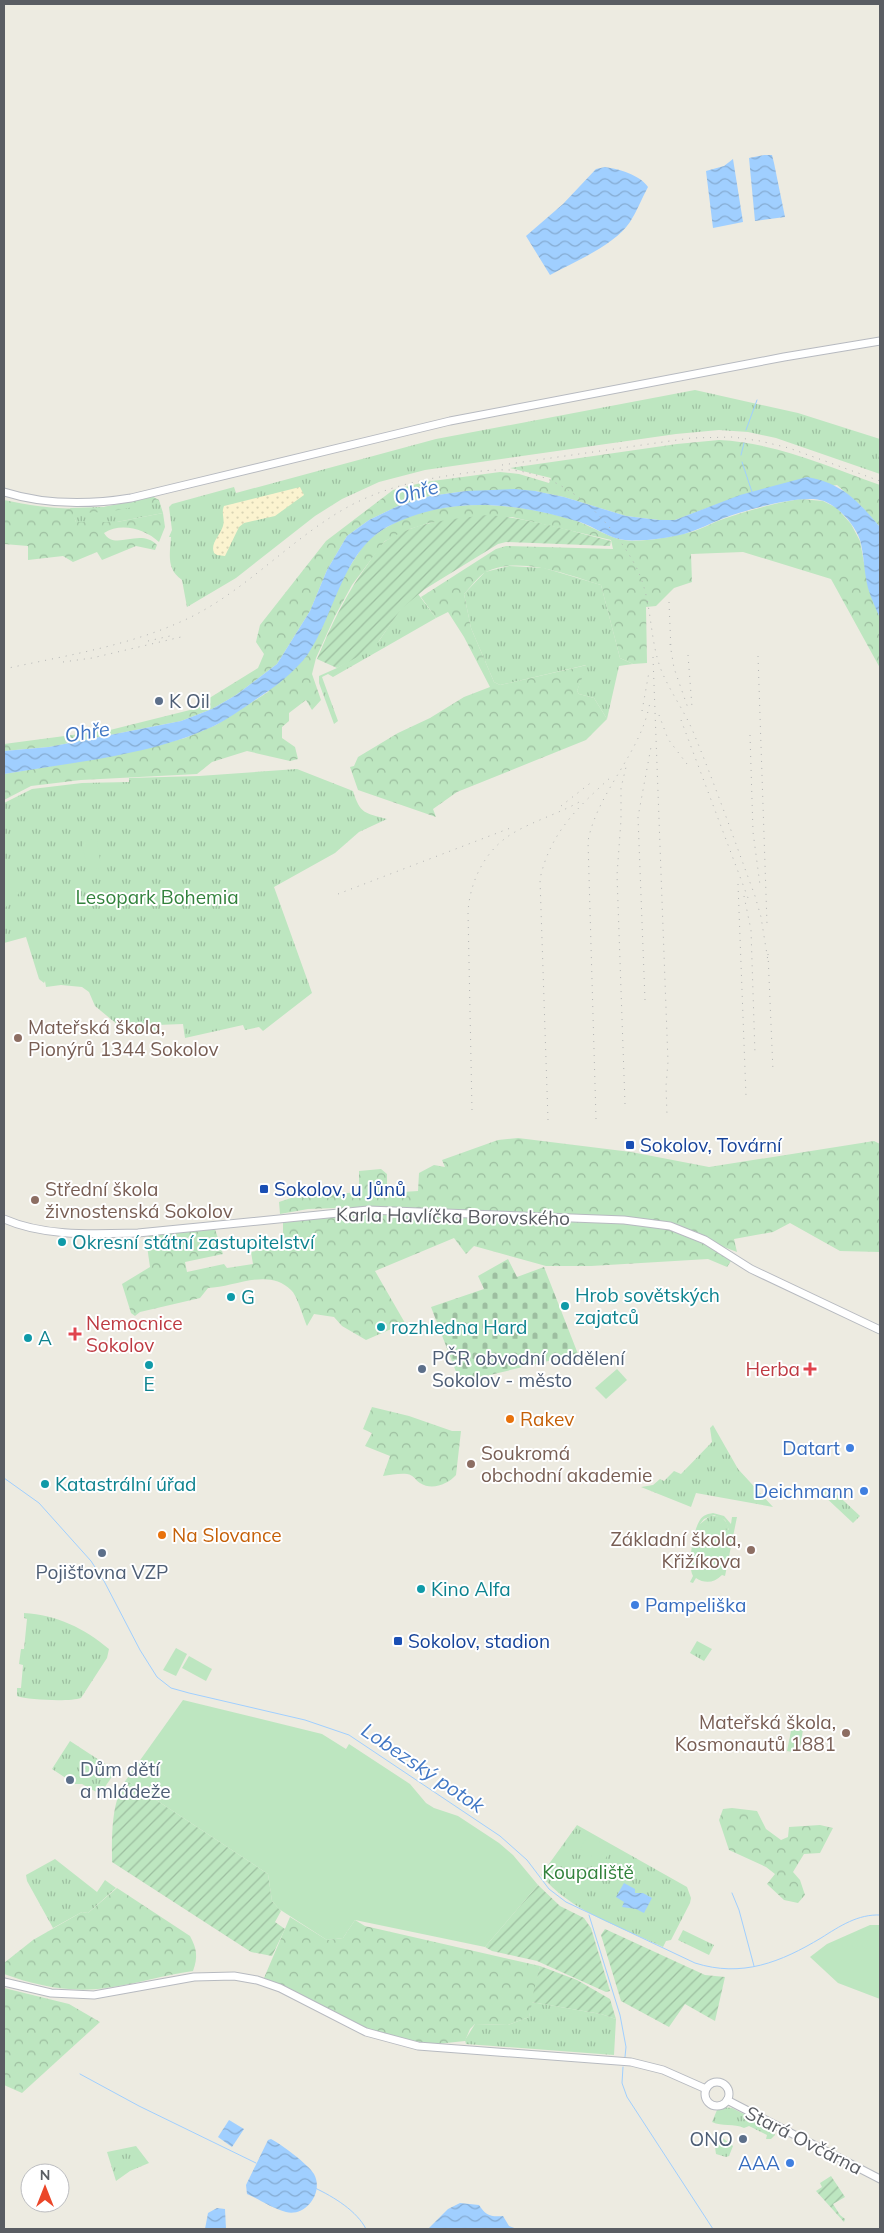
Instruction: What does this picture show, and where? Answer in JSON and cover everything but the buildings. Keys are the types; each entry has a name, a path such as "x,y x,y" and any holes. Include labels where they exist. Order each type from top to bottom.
{"main road":[{"path":"4,492 50,502 111,502 450,421 784,357 880,341"},
{"name":"Karla Havlíčka Borovského","path":"4,1219 21,1226 39,1230 102,1234 138,1233 368,1210 624,1220 670,1226 705,1240 751,1269 880,1330"},
{"path":"4,1982 51,1993 94,1995 194,1977 234,1976 257,1980 280,1988 366,2032 418,2046 631,2062 671,2073 706,2089"},
{"path":"712,2083 722,2083 728,2090 727,2100 721,2105 711,2104 706,2099 706,2089 712,2083"},
{"name":"Stará Ovčárna","path":"727,2100 880,2179"}],"green space":[{"path":"695,390 798,413 880,439 880,474 776,438 748,432 719,430 676,434 425,470 379,482 342,499 315,516 236,578 187,607 182,580 173,571 171,566 171,537 169,537 172,530 169,507 172,504 234,487 236,493 436,439"},
{"path":"719,440 761,446 801,456 880,485 880,527 860,505 837,485 715,505 675,520 626,516 564,497 535,491 466,491 430,496 398,506 369,520 347,536 327,570 310,611 277,664 236,695 212,709 181,721 49,747 4,751 4,744 110,730 190,710 258,668 264,654 256,642 260,625 326,541 393,490 425,482 500,472 519,474 549,483 551,478 510,468 677,444"},
{"path":"153,497 159,500 163,513 117,522 76,522 70,508 104,507"},
{"path":"153,497 159,500 159,502 108,512 73,513 76,522 117,522 163,513 165,527 159,542 153,537 133,528 118,528 104,533 114,540 143,538 150,540 157,545 155,550 136,546 102,560 97,552 73,562 63,556 28,560 28,546 4,544 4,500 28,505 79,509 110,506"},
{"path":"800,499 823,501 837,508 851,524 860,541 869,590 880,618 880,668 831,579 743,552 691,554 692,582 674,588 656,606 646,607 647,663 633,664 620,658 601,585 544,568 513,565 499,567 483,574 464,594 471,628 494,682 500,685 587,665 577,691 579,694 594,698 607,719 586,740 457,792 433,809 436,817 358,790 350,767 354,766 358,757 398,733 430,718 464,697 490,687 464,637 448,612 436,618 421,597 496,549 506,546 613,549 611,540 512,517 429,523 410,529 385,541 352,585 335,616 316,658 312,674 321,700 312,710 306,700 289,713 289,721 282,727 282,738 295,747 298,759 290,761 247,751 212,762 197,774 81,780 31,786 4,800 4,774 122,754 185,738 216,725 268,692 365,543 387,527 412,516 438,508 465,505 521,508 574,520 618,539 637,541 687,533 744,512"},
{"path":"487,515 518,519 565,529 611,541 610,546 506,542 498,544 425,589 401,609 374,648 337,668 317,659 347,596 384,542 423,525"},
{"path":"509,566 544,568 601,585 620,658 633,664 619,666 607,719 594,698 579,694 577,691 586,665 500,685 494,682 471,628 464,594 485,572"},
{"path":"418,594 436,618 333,677 328,674 322,677 338,721 334,724 319,683 319,676 337,668 379,641 401,608"},
{"name":"Lesopark Bohemia","path":"297,769 353,791 358,804 364,811 368,814 387,819 359,832 335,853 274,887 312,993 263,1031 259,1027 245,1030 243,1025 185,1038 183,1024 157,1025 157,1031 124,1030 95,1006 89,992 82,987 61,985 46,987 45,981 44,983 39,979 26,937 4,943 4,803 32,789 82,783 129,782 129,778 199,776"},
{"path":"97,839 101,868 87,870 82,841"},
{"path":"4,870 23,889 4,909"},
{"path":"518,1138 631,1152 709,1167 874,1141 880,1144 880,1252 840,1251 790,1223 773,1232 734,1239 737,1252 708,1241 733,1258 727,1267 708,1259 591,1266 546,1266 474,1246 466,1254 454,1238 375,1271 405,1323 366,1340 342,1326 334,1317 314,1314 307,1326 298,1301 291,1290 282,1283 272,1280 250,1280 208,1288 200,1298 140,1312 135,1316 131,1313 122,1284 150,1267 146,1239 150,1235 215,1229 223,1254 185,1262 187,1272 224,1264 227,1268 253,1264 251,1252 278,1246 283,1237 283,1221 365,1207 308,1209 280,1214 279,1202 291,1198 359,1192 359,1171 381,1169 387,1174 387,1193 418,1191 419,1173 434,1165 445,1167 442,1160 498,1140"},
{"path":"508,1259 517,1277 544,1267 578,1354 460,1382 431,1307 484,1289 478,1276"},
{"path":"617,1369 627,1380 606,1399 595,1388"},
{"path":"372,1407 409,1416 452,1431 461,1431 456,1475 444,1484 435,1486 418,1482 411,1475 407,1474 383,1476 390,1456 365,1446 372,1433 363,1429"},
{"path":"713,1425 738,1469 773,1507 696,1493 691,1507 641,1487 653,1485 660,1479 664,1481 674,1471 681,1474 712,1442 710,1428"},
{"path":"829,1487 860,1516 853,1523 822,1494"},
{"path":"713,1513 724,1516 731,1524 732,1517 737,1517 725,1576 722,1575 716,1580 709,1582 696,1578 693,1583 690,1582 693,1576 691,1557 697,1525 701,1518","holes":["714,1515 725,1520 729,1530 700,1524 704,1519"]},
{"path":"710,1516 719,1517 725,1521 729,1536 728,1546 721,1572 712,1578 703,1579 693,1569 692,1563 700,1524"},
{"path":"24,1613 36,1614 70,1624 90,1635 109,1649 107,1658 81,1698 49,1700 17,1696 17,1688 21,1688 23,1665 19,1664 21,1649 24,1649 27,1619 24,1618"},
{"path":"697,1641 712,1649 704,1661 690,1653"},
{"path":"176,1648 187,1654 176,1676 163,1670"},
{"path":"189,1656 212,1669 206,1681 182,1668"},
{"path":"183,1700 322,1734 346,1749 349,1744 410,1784 426,1803 434,1808 458,1816 499,1843 513,1855 538,1885 485,1947 355,1920 343,1938 327,1940 279,1909 272,1901 268,1874 126,1780"},
{"path":"793,1721 804,1724 799,1753 787,1751"},
{"path":"70,1741 116,1771 100,1794 82,1784 75,1784 52,1769"},
{"path":"126,1780 268,1874 272,1901 281,1911 275,1922 285,1929 272,1956 251,1952 112,1862 112,1830 115,1809 117,1799"},
{"path":"732,1808 757,1811 766,1829 781,1840 788,1837 789,1827 820,1825 833,1828 820,1853 804,1854 793,1872 800,1880 805,1895 798,1903 784,1900 767,1884 775,1874 766,1867 729,1850 719,1820 723,1809"},
{"name":"Koupaliště","path":"577,1825 687,1887 691,1898 690,1903 671,1940 666,1941 663,1947 581,1908 552,1887 541,1875"},
{"path":"588,1835 611,1849 603,1863 580,1849"},
{"path":"55,1859 97,1892 105,1880 116,1888 88,1913 82,1912 53,1928 27,1881 26,1875"},
{"path":"565,1872 579,1882 569,1896 555,1887"},
{"path":"538,1885 560,1906 584,1918 591,1928 610,1991 606,1992 537,1961 492,1951 485,1947"},
{"path":"117,1888 190,1936 196,1953 193,1971 117,1986 80,1990 42,1985 4,1974 4,1963 33,1940 82,1912 88,1913"},
{"path":"290,1917 327,1940 343,1938 355,1920 365,1926 540,1966 529,2017 508,2025 475,2024 470,2029 465,2041 418,2046 366,2032 264,1978"},
{"path":"870,1925 880,1925 880,1999 838,1983 810,1957 827,1944"},
{"path":"605,1929 705,1975 725,1977 715,2021 685,2004 669,2027 621,2001 601,1935"},
{"path":"683,1930 714,1945 709,1955 678,1940"},
{"path":"540,1966 577,1980 610,1999 616,2019 601,2014 531,2002"},
{"path":"4,1988 69,2004 100,2022 22,2093 4,2085"},
{"path":"531,2002 601,2014 616,2019 614,2055 466,2044 465,2040 475,2024 508,2025 529,2017"},
{"path":"723,2107 732,2108 774,2129 775,2135 771,2139 766,2139 767,2135 749,2126 744,2128 712,2122 717,2110"},
{"path":"713,2134 719,2135 733,2146 729,2156 716,2154"},
{"path":"136,2146 149,2163 130,2171 116,2181 107,2152"},
{"path":"831,2176 845,2197 833,2204 845,2219 844,2222 816,2191 822,2187 820,2183"}],"sand":[{"path":"300,487 304,495 275,516 244,523 239,527 225,556 214,553 214,543 223,526 224,506"}],"water":[{"path":"772,155 785,217 755,221 749,158"},
{"path":"733,159 743,222 713,228 706,171 724,166"},
{"path":"605,167 635,176 648,187 637,209 630,222 615,238 550,275 526,236 563,204 596,169"},
{"path":"807,477 830,484 848,494 880,527 880,618 868,588 858,534 841,512 824,501 803,499 760,507 684,534 647,540 619,539 580,522 532,510 485,505 437,509 414,515 391,525 375,536 361,550 342,583 318,638 303,661 277,685 230,717 189,736 137,751 4,774 4,751 49,747 181,721 212,709 236,695 277,664 310,611 327,570 347,536 369,520 398,506 430,496 466,491 515,489 564,497 626,516 675,520 740,495"},
{"path":"624,1883 635,1889 635,1893 643,1893 652,1898 644,1913 636,1909 622,1907 624,1902 616,1897"},
{"path":"229,2120 244,2129 232,2147 218,2137"},
{"path":"271,2139 301,2160 314,2174 317,2188 315,2195 311,2202 300,2211 293,2213 281,2211 247,2194 246,2185 268,2140"},
{"path":"460,2203 479,2205 489,2215 503,2216 509,2226 517,2229 428,2229 448,2209"},
{"path":"217,2208 225,2209 226,2229 205,2229 208,2213"}],"waterway":[{"path":"746,430 757,400"},
{"path":"741,455 744,443"},
{"path":"742,462 752,492"},
{"name":"Lobezský potok","path":"4,1478 39,1503 91,1561 157,1677 171,1688 305,1720 349,1735 500,1836 527,1860 549,1889 566,1902 695,1963 729,1969 761,1965 776,1960 806,1947 849,1922 864,1916 880,1915"},
{"path":"732,1893 739,1910 754,1966"},
{"path":"589,1915 620,2015 626,2047 625,2057"},
{"path":"623,2067 622,2083 627,2097 713,2229"},
{"path":"80,2074 139,2106 256,2163"},
{"path":"315,2188 351,2210 366,2229"}],"railway":[{"path":"502,465 691,438 733,437 789,448 880,481"},
{"path":"4,669 126,642 195,615 233,591 320,524 377,493 432,478 494,470 530,473 549,480 567,489 598,514 623,546 640,576 660,667 702,754 755,896 761,917 768,961"},
{"path":"669,602 671,650"},
{"path":"148,641 170,636"},
{"path":"63,662 92,658 181,637"},
{"path":"670,644 674,668 689,711"},
{"path":"688,655 692,707"},
{"path":"758,656 767,924"},
{"path":"653,657 668,1062 666,1086 667,1115"},
{"path":"642,711 649,672"},
{"path":"596,1119 588,841 601,805 638,738 650,702"},
{"path":"659,715 668,739 690,768"},
{"path":"681,720 748,898"},
{"path":"750,735 753,832 760,885"},
{"path":"645,1000 638,817 651,747"},
{"path":"625,1104 617,875 621,788 626,767"},
{"path":"548,1120 540,879 551,848 566,822 611,777"},
{"path":"561,806 593,781"},
{"path":"472,1110 468,912 472,888 481,866 505,839 515,832 581,801"},
{"path":"338,894 513,827"},
{"path":"738,884 746,1096"},
{"path":"744,896 751,930 755,1054"},
{"path":"768,954 773,1071"}],"place":[{"name":"K Oil","path":"159,701"},
{"name":"Mateřská škola, Pionýrů 1344 Sokolov","path":"18,1038"},
{"name":"Sokolov, Tovární","path":"630,1145"},
{"name":"Sokolov, u Jůnů","path":"264,1189"},
{"name":"Střední škola živnostenská Sokolov","path":"35,1200"},
{"name":"Okresní státní zastupitelství","path":"62,1242"},
{"name":"G","path":"231,1297"},
{"name":"Hrob sovětských zajatců","path":"565,1306"},
{"name":"rozhledna Hard","path":"381,1327"},
{"name":"Nemocnice Sokolov","path":"75,1334"},
{"name":"A","path":"28,1338"},
{"name":"E","path":"149,1365"},
{"name":"PČR obvodní oddělení Sokolov - město","path":"422,1369"},
{"name":"Herba","path":"810,1369"},
{"name":"Rakev","path":"510,1419"},
{"name":"Datart","path":"850,1448"},
{"name":"Soukromá obchodní akademie","path":"471,1464"},
{"name":"Katastrální úřad","path":"45,1484"},
{"name":"Deichmann","path":"864,1491"},
{"name":"Na Slovance","path":"162,1535"},
{"name":"Základní škola, Křižíkova","path":"751,1550"},
{"name":"Pojišťovna VZP","path":"102,1553"},
{"name":"Kino Alfa","path":"421,1589"},
{"name":"Pampeliška","path":"635,1605"},
{"name":"Sokolov, stadion","path":"398,1641"},
{"name":"Mateřská škola, Kosmonautů 1881","path":"846,1733"},
{"name":"Dům dětí a mládeže","path":"70,1780"},
{"name":"ONO","path":"743,2139"},
{"name":"AAA","path":"790,2163"}],"water label":[{"name":"Ohře","path":"416,492"},
{"name":"Ohře","path":"87,732"}]}
